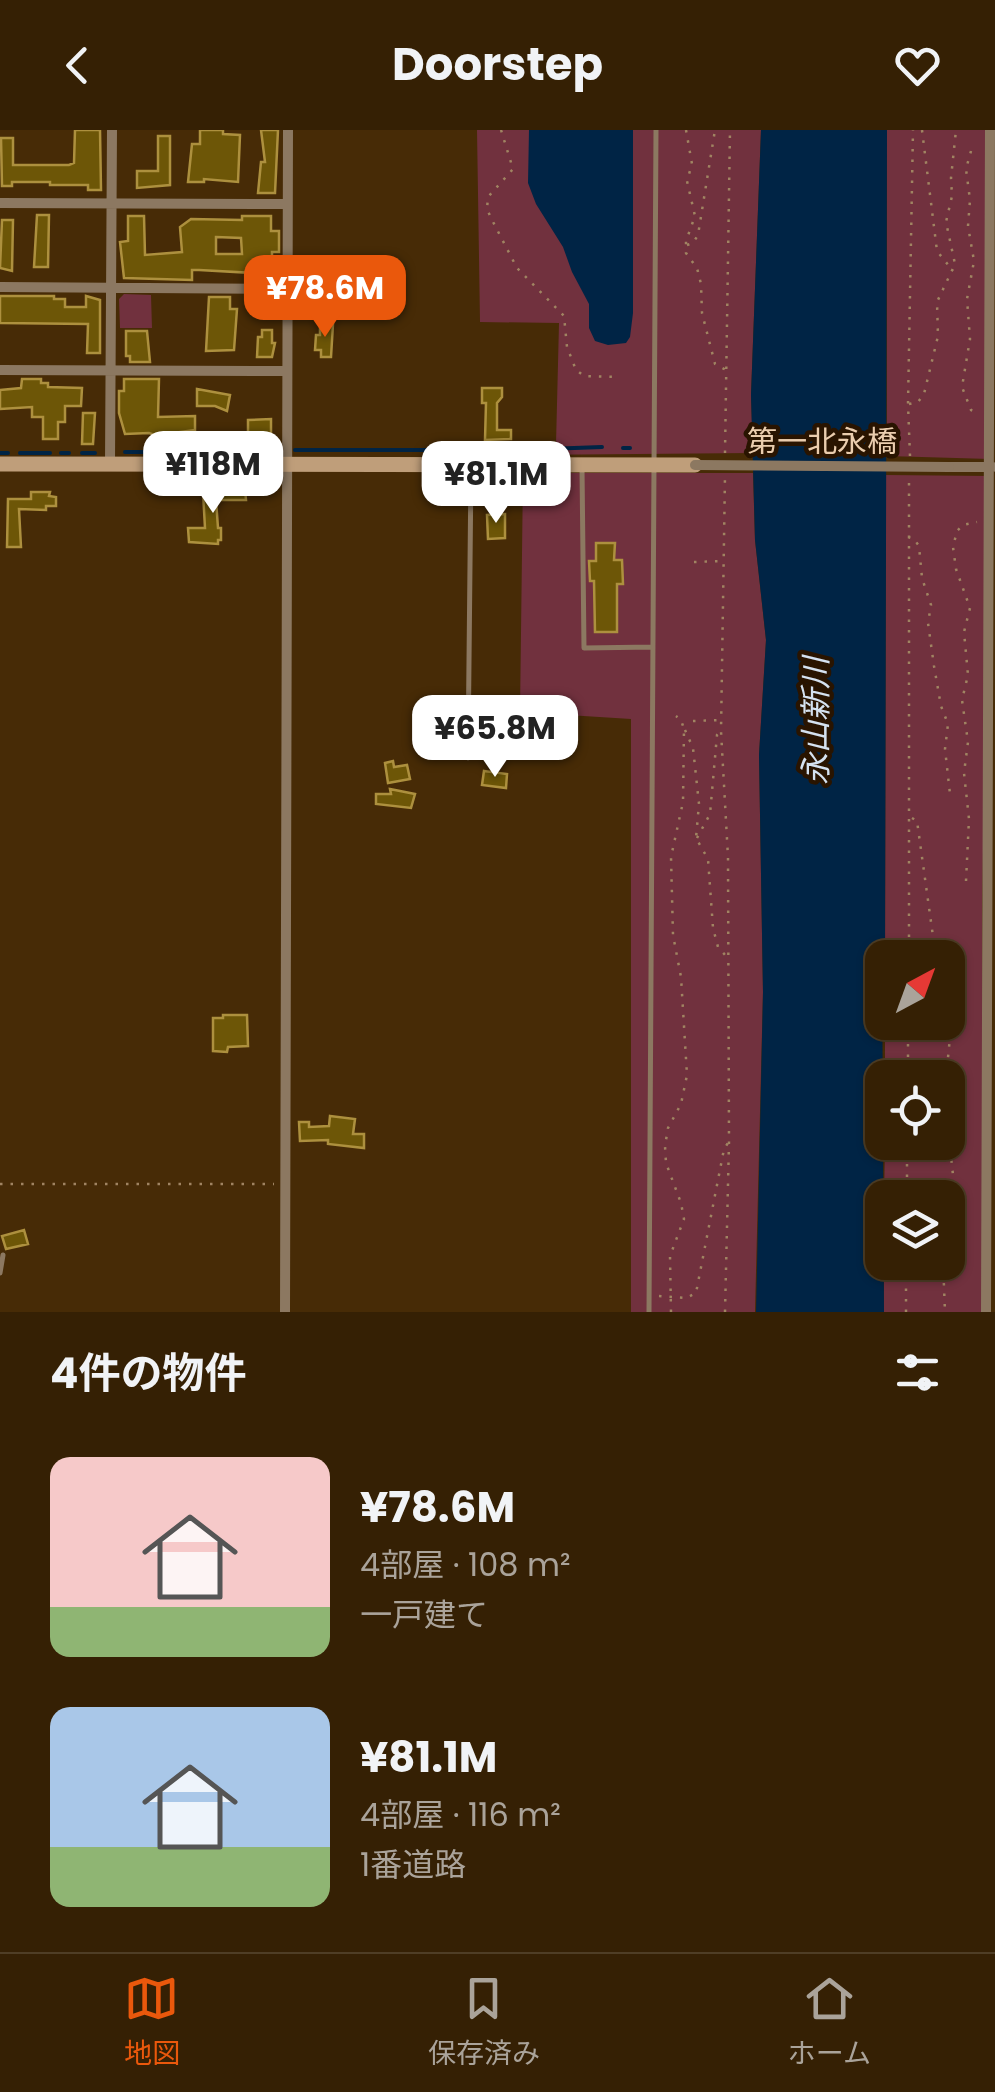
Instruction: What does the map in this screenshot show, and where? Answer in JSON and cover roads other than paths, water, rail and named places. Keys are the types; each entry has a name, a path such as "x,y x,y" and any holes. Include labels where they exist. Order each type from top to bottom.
{"street":[{"path":"110,463 112,130"},
{"path":"285,1312 288,130"},
{"path":"986,1312 991,948 989,523 993,467 990,130"},
{"path":"0,203 287,204"},
{"path":"0,288 287,289"},
{"path":"0,370 286,371"},
{"path":"0,464 695,466"},
{"name":"第一北永橋","path":"695,466 993,467"}],"lane":[{"path":"649,1312 656,130"},
{"path":"468,758 471,464"},
{"path":"582,465 584,648 653,647"},
{"path":"0,1273 4,1255"}],"water":[{"path":"529,130 633,130 633,313 626,343 608,345 595,341 589,328 589,304 528,183"},
{"name":"永山新川","path":"761,130 887,130 885,940 865,940 865,1040 882,1040 883,1060 865,1060 865,1160 883,1160 883,1180 865,1180 865,1280 884,1280 884,1312 756,1312 763,992 759,755 766,640 755,540 751,395"}],"waterway":[{"path":"519,450 602,447"},
{"path":"623,448 630,448"},
{"path":"295,450 489,450"},
{"path":"125,452 154,452"},
{"path":"167,452 185,452"},
{"path":"202,452 230,452"},
{"path":"242,452 263,452"},
{"path":"0,453 8,453"},
{"path":"20,453 50,453"},
{"path":"61,453 69,453"},
{"path":"82,453 95,453"}]}
